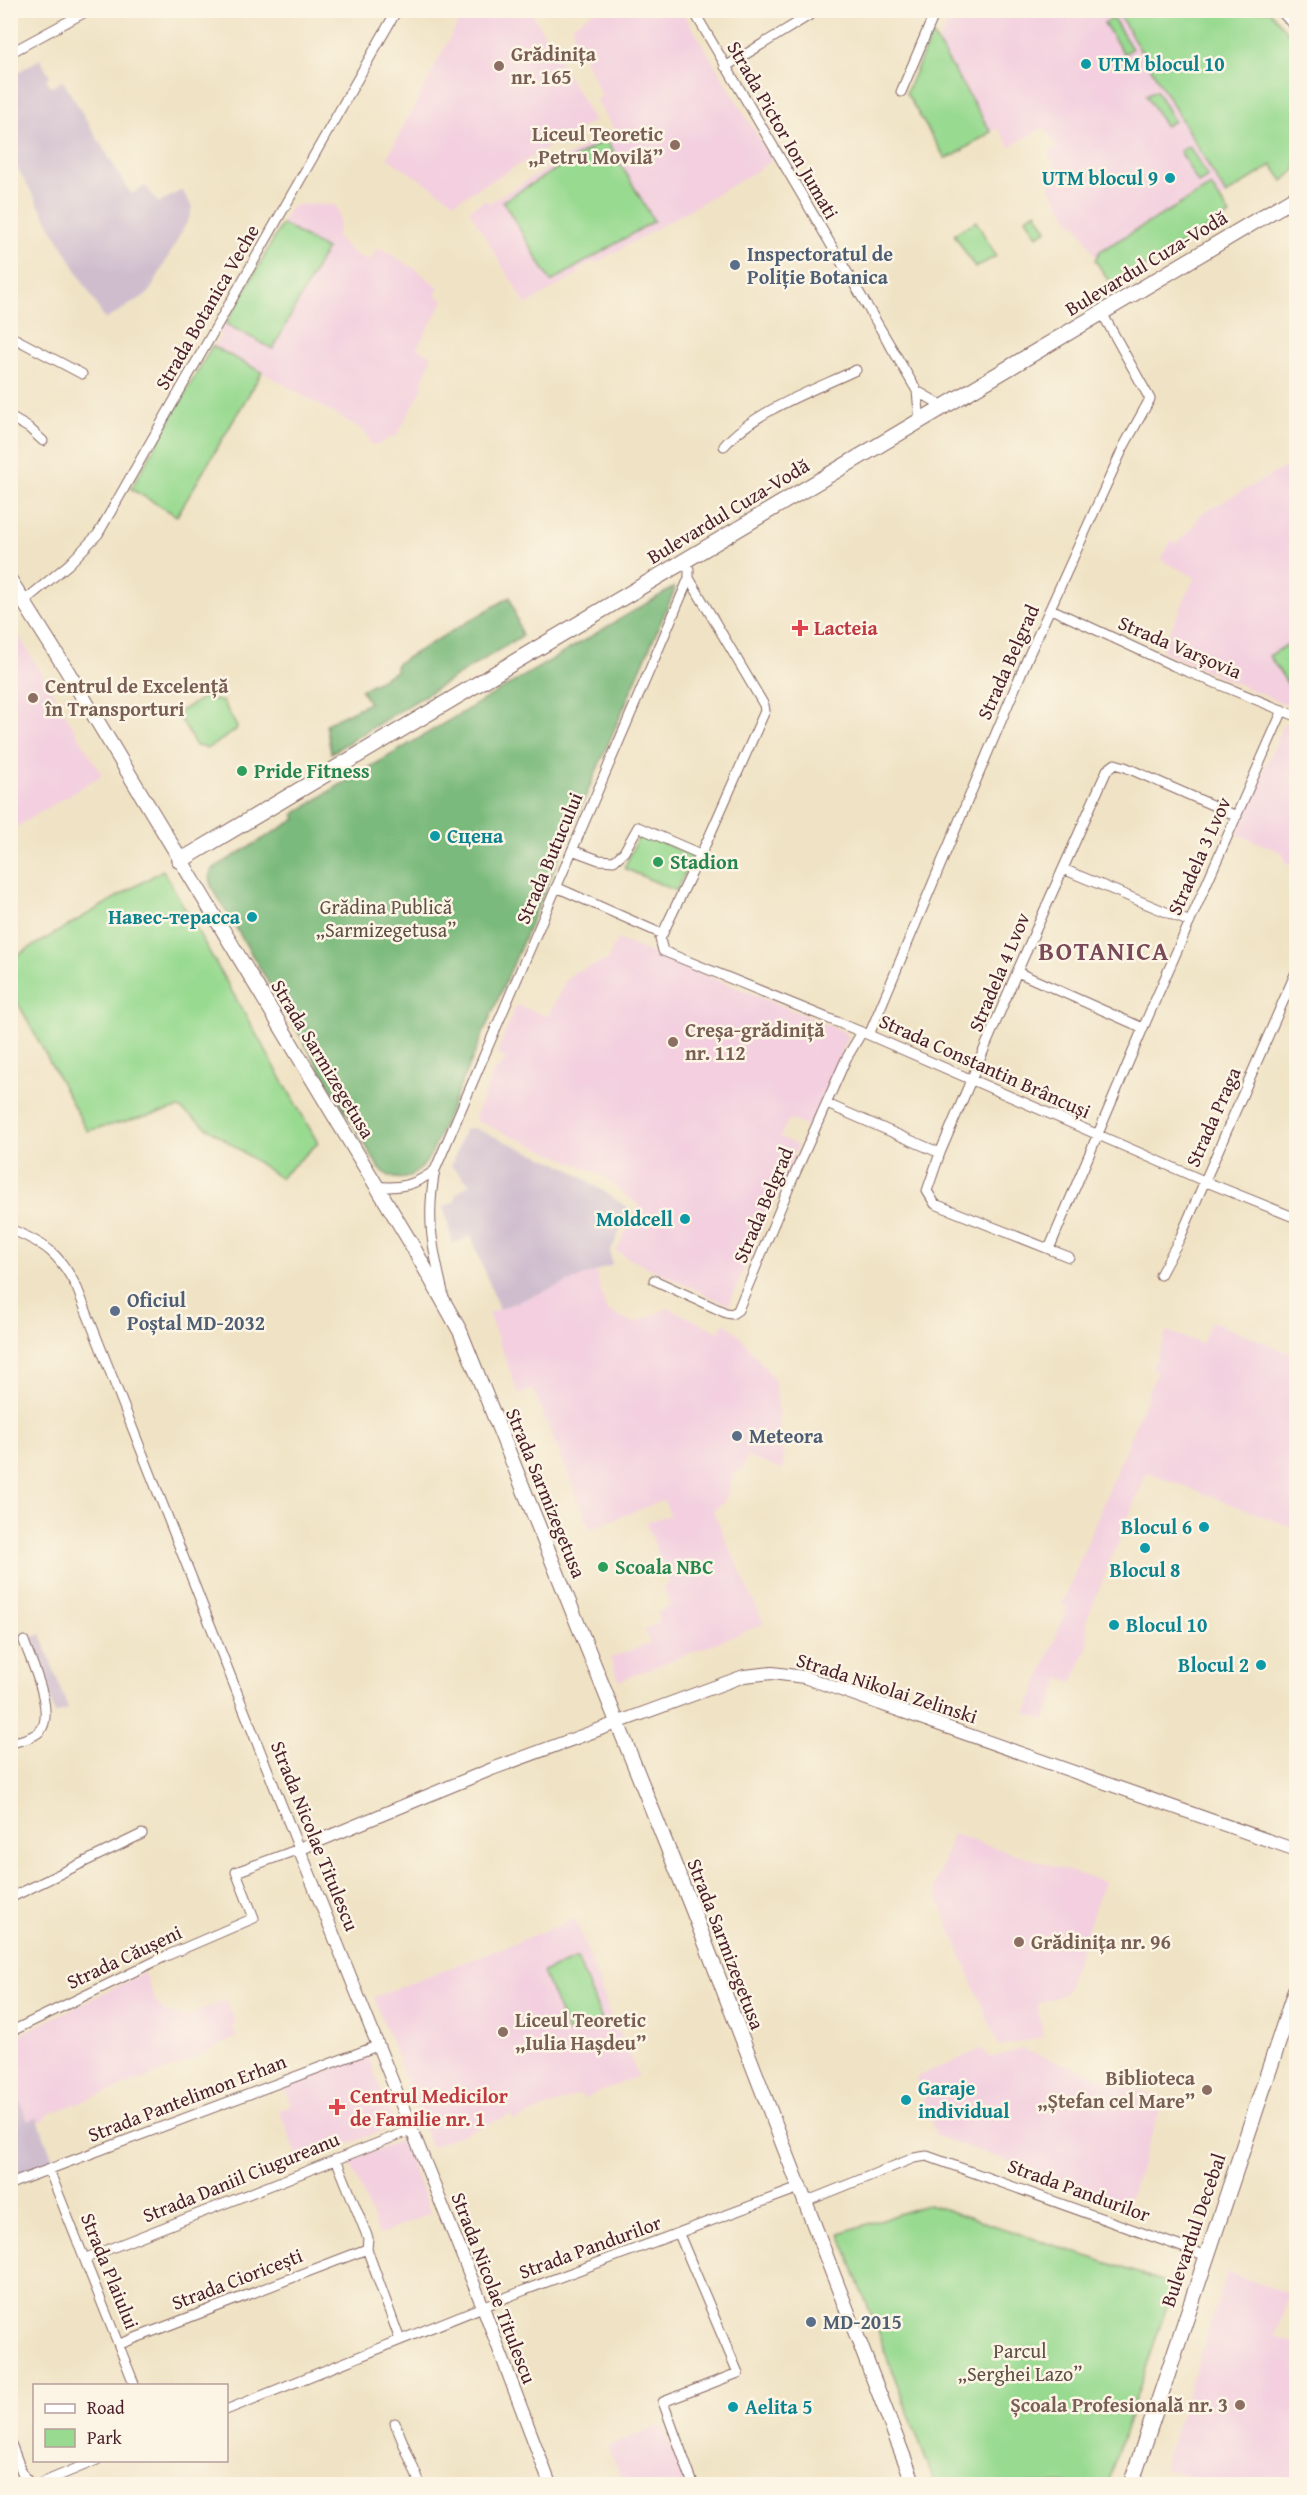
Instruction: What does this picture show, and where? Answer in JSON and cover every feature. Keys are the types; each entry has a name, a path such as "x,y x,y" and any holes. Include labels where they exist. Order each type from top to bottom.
{"main road":[{"name":"Bulevardul Cuza-Vodă","path":"180,861 1296,197"},
{"name":"Strada Sarmizegetusa","path":"10,580 66,669 376,1186 444,1300 465,1342 693,1911 914,2484"},
{"name":"Bulevardul Decebal","path":"1131,2484 1296,1989"}],"street":[{"name":"Strada Botanica Veche","path":"23,602 69,564 98,534 397,10"},
{"name":"Strada Pictor Ion Jumati","path":"693,10 917,391 920,422"},
{"path":"725,67 818,10"},
{"path":"901,92 936,10"},
{"path":"1280,10 1296,28"},
{"path":"10,53 86,11"},
{"name":"Strada Belgrad","path":"654,1280 726,1313 736,1312 846,1059 866,1033 1027,662 1120,455 1149,399 1102,313"},
{"path":"10,336 82,374"},
{"path":"724,446 735,434 762,417 856,370"},
{"name":"Strada Pictor Ion Jumati","path":"917,391 945,407"},
{"path":"10,417 29,428 43,441"},
{"path":"556,887 662,934 765,711 764,705 689,578 689,569 685,561"},
{"name":"Strada Butucului","path":"444,1300 429,1220 435,1170 689,578"},
{"name":"Strada Varșovia","path":"1051,609 1174,666 1296,716"},
{"name":"Stradela 3 Lvov","path":"1049,1249 1283,710"},
{"name":"Stradela 4 Lvov","path":"1049,1249 935,1204 927,1191 940,1153 1017,972 1105,775 1115,764 1237,816"},
{"path":"572,850 599,860 614,861 624,852 638,827 700,854"},
{"path":"1063,868 1190,922"},
{"name":"Strada Constantin Brâncuși","path":"662,934 660,947 668,954 866,1033 1204,1181 1296,1218"},
{"path":"1017,972 1143,1028"},
{"name":"Strada Praga","path":"1161,1275 1180,1238 1296,972"},
{"path":"827,1104 940,1153"},
{"path":"376,1186 392,1188 408,1186 423,1180 435,1170"},
{"name":"Strada Nicolae Titulescu","path":"10,1229 41,1242 56,1253 77,1288 376,2046 483,2307 550,2484"},
{"path":"1049,1249 1069,1257"},
{"path":"10,1743 34,1735 40,1730 47,1714 24,1641"},
{"name":"Strada Nikolai Zelinski","path":"299,1849 492,1769 744,1676 772,1673 794,1675 1296,1850"},
{"path":"10,1898 142,1833"},
{"name":"Strada Căușeni","path":"10,2032 156,1961 254,1918 236,1872 299,1849"},
{"name":"Strada Pantelimon Erhan","path":"10,2184 376,2046"},
{"name":"Strada Daniil Ciugureanu","path":"86,2258 411,2130"},
{"name":"Strada Pandurilor","path":"805,2202 914,2158 927,2156 952,2163 1207,2256"},
{"path":"336,2159 368,2238 367,2249 400,2340"},
{"name":"Strada Plaiului","path":"50,2170 135,2384"},
{"name":"Strada Pandurilor","path":"228,2409 483,2307 800,2188"},
{"path":"679,2234 738,2373 663,2402 693,2484"},
{"name":"Strada Cioricești","path":"120,2344 367,2249"},
{"path":"395,2423 420,2484"},
{"path":"10,2441 23,2475 30,2484"},
{"path":"39,2484 92,2462"}],"shaded area":[{"name":"Grădinița nr. 165","path":"464,11 531,11 594,121 455,202 387,158"},
{"name":"Liceul Teoretic „Petru Movilă”","path":"595,11 682,11 772,160 596,263 594,261 578,270 580,273 526,305 469,210 485,200 489,203 614,129 596,100 602,96 573,34 573,25"},
{"path":"953,11 1241,11 1296,148 1223,197 1102,268 1077,225 1072,224 1050,188 1051,182 1048,176 1057,170 1048,153 1057,147 1044,127 1010,147 998,128 955,155 945,158 906,93 932,34 938,44"},
{"path":"40,59 50,76 46,79 51,87 63,81 131,194 146,186 158,203 182,190 192,207 190,216 149,293 105,320 11,157 11,76"},
{"path":"302,204 335,205 340,220 336,237 356,255 370,261 378,247 417,270 439,288 435,295 444,300 417,348 432,356 421,385 424,386 395,438 392,436 378,445 373,445 368,442 370,439 361,429 262,372 177,516 131,489 212,346 222,335 219,333 291,207"},
{"path":"1296,461 1296,709 1161,651 1195,577 1161,560 1171,541 1176,543 1192,528 1201,514"},
{"name":"Centrul de Excelență în Transporturi","path":"10,621 102,775 11,830 10,830"},
{"path":"1284,723 1296,728 1296,867 1286,863 1282,852 1237,834"},
{"path":"617,939 844,1032 848,1037 809,1127 789,1119 780,1137 798,1146 729,1305 616,1251 639,1205 604,1176 477,1121 475,1118 494,1070 500,1067 506,1059 497,1053 516,1005 548,1016 566,980 574,972 607,961"},
{"path":"474,1128 568,1168 630,1209 610,1252 612,1265 499,1309 471,1236 452,1244 443,1207 456,1201 455,1195 470,1184 451,1166 465,1129"},
{"path":"596,1271 606,1310 635,1323 668,1308 719,1332 724,1322 738,1334 775,1380 784,1470 747,1457 741,1472 735,1471 725,1501 713,1511 764,1624 619,1681 610,1658 650,1643 644,1629 659,1623 658,1612 670,1605 663,1586 669,1583 646,1522 670,1515 664,1500 590,1529 533,1389 519,1395 488,1313"},
{"path":"1211,1321 1296,1355 1296,1529 1147,1472 1086,1621 1088,1645 1073,1682 1061,1678 1045,1720 1026,1713 1067,1608 1062,1605 1157,1371 1152,1369 1167,1331 1202,1344"},
{"path":"41,1634 68,1709 55,1714 29,1639"},
{"name":"Grădinița nr. 96","path":"952,1834 1104,1882 1065,1994 1040,2002 1038,2006 1043,2037 999,2047 934,1889"},
{"name":"Liceul Teoretic „Iulia Hașdeu”","path":"576,1919 612,2019 614,2019 638,2076 583,2099 581,2094 514,2121 511,2115 431,2147 374,1997"},
{"path":"144,1973 156,2002 165,2012 185,2017 226,2000 236,2024 232,2026 237,2037 182,2065 48,2114 40,2123 37,2118 28,2121 11,2078 11,2039"},
{"path":"982,2049 990,2058 1022,2049 1164,2099 1128,2203 936,2136 916,2077"},
{"name":"Centrul Medicilor de Familie nr. 1","path":"368,2055 395,2126 300,2162 279,2110 291,2105 284,2087"},
{"path":"11,2078 28,2121 37,2117 53,2160 11,2176"},
{"path":"401,2140 431,2213 379,2235 350,2161"},
{"name":"Școala Profesională nr. 3","path":"1227,2272 1289,2294 1276,2336 1296,2343 1296,2484 1209,2484 1163,2468"},
{"path":"662,2425 686,2484 623,2484 608,2446"}],"green space":[{"path":"1117,11 1270,11 1296,43 1296,169 1283,181 1272,165 1226,195"},
{"path":"1113,18 1132,49 1124,54 1104,23"},
{"path":"932,34 991,132 955,155 945,158 906,93"},
{"path":"1156,90 1174,121 1165,126 1146,95"},
{"path":"606,139 654,221 551,282 503,201"},
{"path":"1189,146 1208,177 1198,183 1180,151"},
{"path":"1211,186 1230,215 1112,286 1095,260 1100,251"},
{"path":"1036,212 1047,230 1037,236 1026,218"},
{"path":"976,221 996,256 975,268 954,234"},
{"path":"282,224 326,249 273,349 226,324"},
{"path":"212,346 262,372 177,516 131,489"},
{"name":"Grădina Publică „Sarmizegetusa”","path":"674,587 432,1152 416,1173 402,1178 387,1175 379,1168 211,886 210,874 214,868 296,819 294,814 335,788"},
{"path":"510,597 522,636 331,753 326,724 369,703 361,690 396,671 396,664"},
{"path":"1290,643 1296,653 1296,691 1294,693 1269,656"},
{"path":"204,697 223,702 237,727 235,731 209,748 196,746 177,713"},
{"name":"Stadion","path":"640,833 693,856 676,891 624,868"},
{"path":"163,870 318,1143 280,1178 179,1108 87,1131 11,990 11,959"},
{"path":"577,1958 602,2020 568,2033 543,1972"},
{"name":"Parcul „Serghei Lazo”","path":"929,2204 1174,2285 1107,2484 935,2484 840,2233"}],"place":[{"name":"UTM blocul 10","path":"1086,64"},
{"name":"Grădinița nr. 165","path":"499,66"},
{"name":"Liceul Teoretic „Petru Movilă”","path":"675,145"},
{"name":"UTM blocul 9","path":"1170,178"},
{"name":"Inspectoratul de Poliție Botanica","path":"735,265"},
{"name":"Lacteia","path":"800,628"},
{"name":"Centrul de Excelență în Transporturi","path":"33,698"},
{"name":"Pride Fitness","path":"242,771"},
{"name":"Сцена","path":"435,836"},
{"name":"Stadion","path":"658,862"},
{"name":"Навес-терасса","path":"252,917"},
{"name":"Creșa-grădiniță nr. 112","path":"673,1042"},
{"name":"Moldcell","path":"685,1219"},
{"name":"Oficiul Poștal MD-2032","path":"115,1311"},
{"name":"Meteora","path":"737,1436"},
{"name":"Blocul 6","path":"1204,1527"},
{"name":"Blocul 8","path":"1145,1548"},
{"name":"Scoala NBC","path":"603,1567"},
{"name":"Blocul 10","path":"1114,1625"},
{"name":"Blocul 2","path":"1261,1665"},
{"name":"Grădinița nr. 96","path":"1019,1942"},
{"name":"Liceul Teoretic „Iulia Hașdeu”","path":"503,2032"},
{"name":"Biblioteca „Ștefan cel Mare”","path":"1207,2090"},
{"name":"Garaje individual","path":"906,2100"},
{"name":"Centrul Medicilor de Familie nr. 1","path":"337,2107"},
{"name":"MD-2015","path":"811,2322"},
{"name":"Școala Profesională nr. 3","path":"1240,2405"},
{"name":"Aelita 5","path":"733,2407"}],"district":[{"name":"BOTANICA","path":"1104,951"}]}
